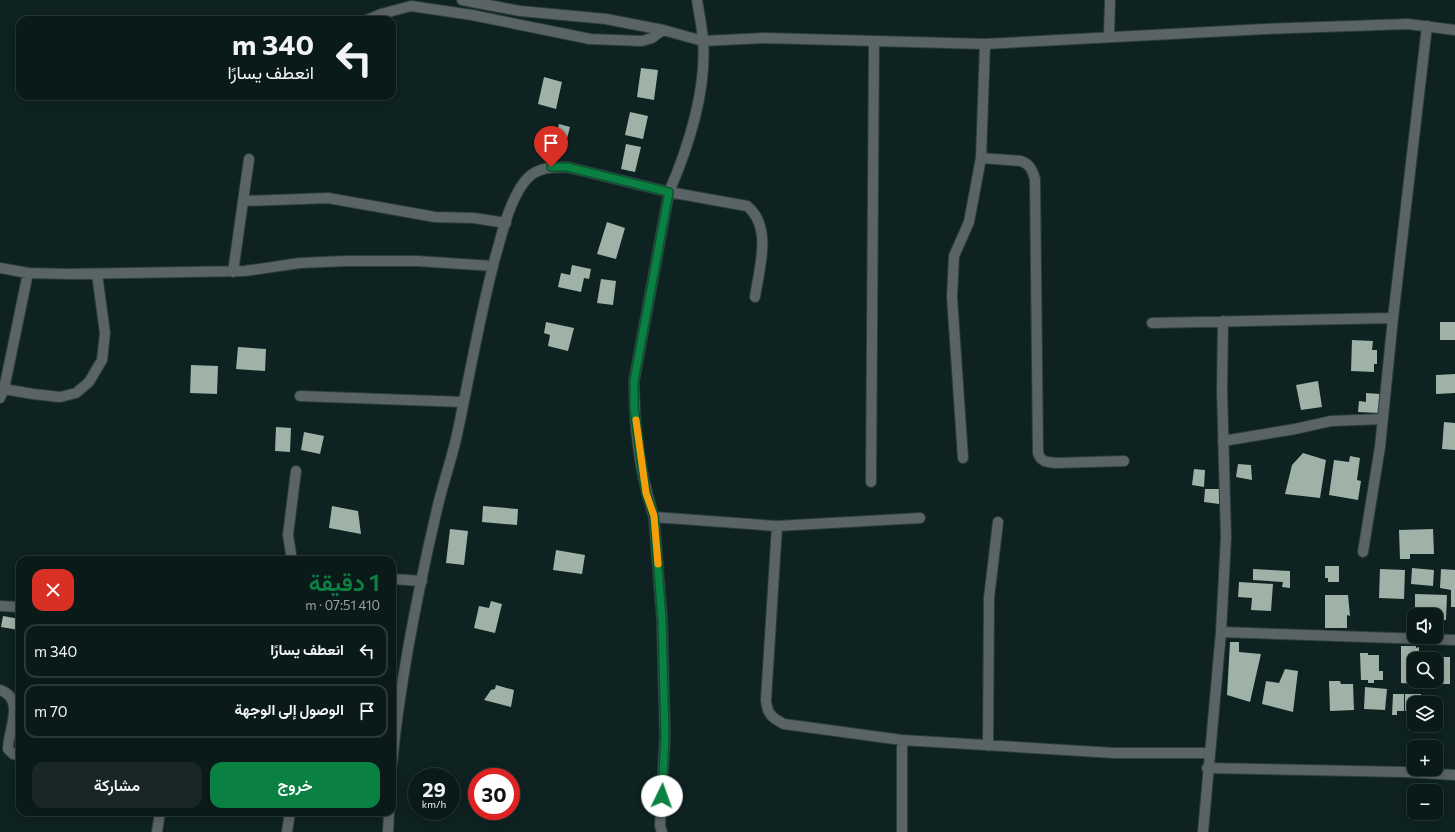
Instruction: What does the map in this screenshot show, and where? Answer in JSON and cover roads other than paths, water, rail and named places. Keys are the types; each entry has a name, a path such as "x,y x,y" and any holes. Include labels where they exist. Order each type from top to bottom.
{"street":[{"path":"462,0 520,11 606,19 663,30 703,41 765,38 985,44 1109,36 1354,25 1408,24 1455,30"},
{"path":"662,832 660,826 665,736 662,620 654,516 646,493 640,453 634,407 634,381 669,192 683,159 696,113 703,41 697,0"},
{"path":"1109,36 1110,0"},
{"path":"376,16 411,6 472,15 590,39 642,41 652,38 663,30"},
{"path":"1363,552 1383,419 1393,318 1427,26"},
{"path":"871,482 874,42"},
{"path":"963,458 952,297 954,256 969,222 981,158 985,44"},
{"path":"981,158 1021,161 1027,163 1032,168 1035,179 1039,457 1044,461 1056,463 1124,461"},
{"path":"233,272 249,159"},
{"path":"396,736 410,637 493,266 506,223 521,186 528,177 542,168 567,167 669,192 747,206 753,211 759,220 762,239 755,297"},
{"path":"244,201 328,198 435,217 474,218 506,223"},
{"path":"0,268 28,273 97,274 233,272 300,262 346,261 417,261 493,266"},
{"path":"0,398 4,388 28,273"},
{"path":"4,388 33,394 60,397 76,393 89,382 102,360 105,333 97,274"},
{"path":"1152,323 1393,318"},
{"path":"1203,832 1207,768 1220,632 1226,537 1223,441 1223,321"},
{"path":"300,396 463,402"},
{"path":"1223,441 1289,430 1331,420 1383,419"},
{"path":"291,556 288,535 296,471"},
{"path":"654,516 777,526 920,518"},
{"path":"988,746 988,598 998,522"},
{"path":"777,526 766,700 767,709 772,718 784,724 902,740 1114,753 1209,752"},
{"path":"396,579 422,581"},
{"path":"0,606 16,607"},
{"path":"1220,632 1455,640"},
{"path":"0,690 5,692 13,701 15,709 8,749 12,754 16,755"},
{"path":"902,740 902,832"},
{"path":"1207,768 1404,772 1455,775"},
{"path":"157,832 159,816"},
{"path":"287,832 289,816"},
{"path":"388,832 389,816"}]}
